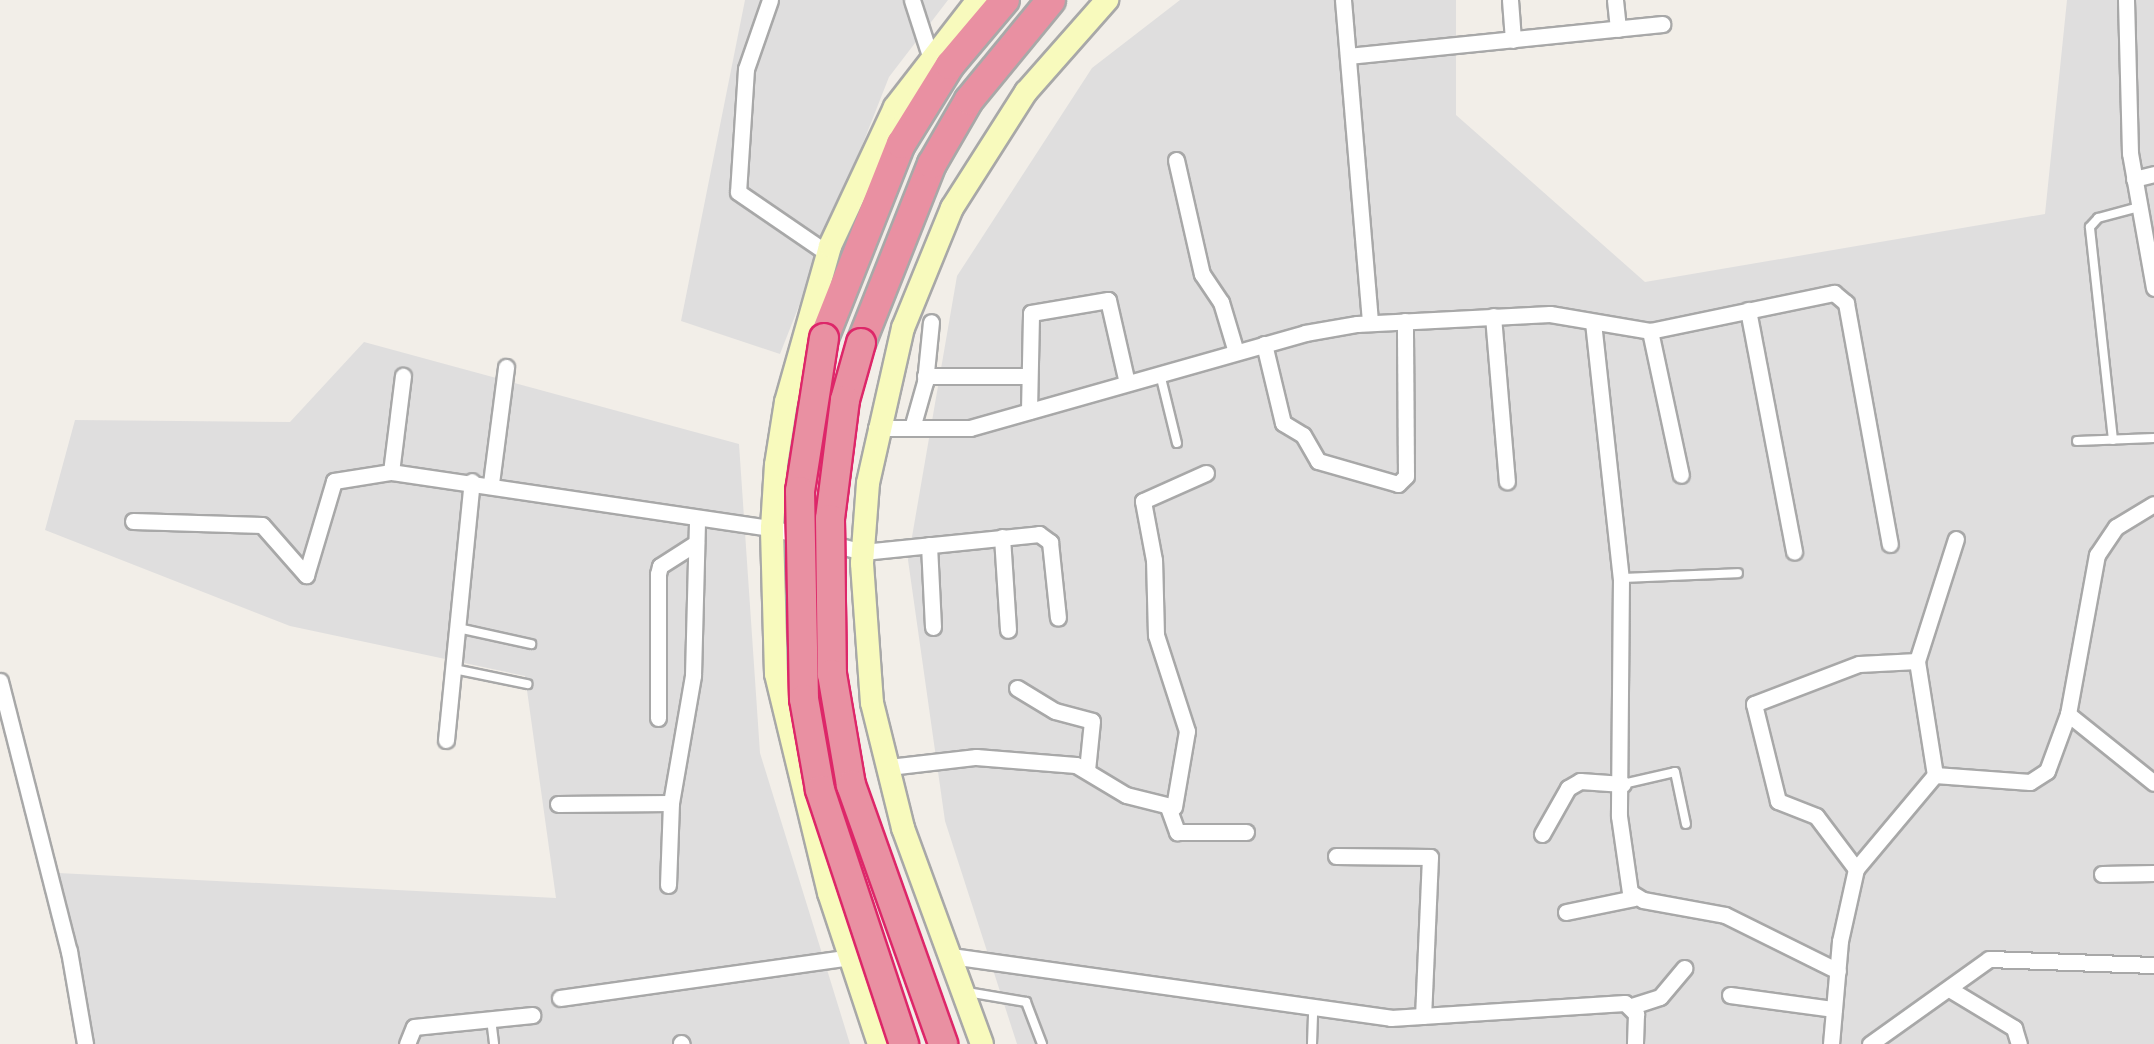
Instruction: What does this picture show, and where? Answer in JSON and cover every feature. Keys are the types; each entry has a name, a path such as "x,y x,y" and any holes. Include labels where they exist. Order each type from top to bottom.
{"highway":[{"path":"904,1044 820,790 804,699 800,491 824,338 900,144 950,65 1005,0"},
{"path":"943,1044 851,785 832,674 830,519 845,400 861,343 932,164 969,100 1051,0"}],"street":[{"path":"770,0 746,69 738,192 828,253"},
{"path":"912,0 932,59"},
{"path":"879,1044 850,957 776,674 772,521 776,465 786,402 828,253 895,107 978,0"},
{"path":"982,1044 903,828 872,703 864,545 868,483 876,428 903,328 952,208 1026,92 1107,0"},
{"path":"1343,0 1370,323"},
{"path":"1510,0 1513,40"},
{"path":"1615,0 1618,29"},
{"path":"2126,0 2134,179 2154,288"},
{"path":"1348,56 1662,24"},
{"path":"1176,160 1202,274 1221,302 1236,352"},
{"path":"2134,179 2154,174"},
{"path":"876,428 970,428 1264,344 1370,323 1550,314 1650,331 1823,294 1842,296 1890,544"},
{"path":"1029,411 1031,313 1102,299 1112,306 1127,383"},
{"path":"1748,310 1794,552"},
{"path":"1493,316 1507,481"},
{"path":"1264,344 1283,423 1307,438 1318,461 1398,484 1406,477 1405,321"},
{"path":"912,429 925,376 932,322"},
{"path":"1593,322 1622,578 1624,756 1620,825 1634,898"},
{"path":"1650,331 1681,475"},
{"path":"491,483 506,367"},
{"path":"391,472 403,376"},
{"path":"925,376 1028,376"},
{"path":"133,521 262,525 306,575 334,482 391,472 491,483 697,519 772,521 864,545 929,545 1002,537 1048,537 1058,618"},
{"path":"889,767 985,757 1088,770 1126,795 1168,807 1177,803 1187,731 1156,635 1154,560 1143,501 1206,473"},
{"path":"446,740 472,481"},
{"path":"1935,776 2030,782 2047,771 2067,714 2104,537 2154,504"},
{"path":"668,885 671,803 693,675 697,519"},
{"path":"1002,537 1008,630"},
{"path":"1831,1044 1838,971 1856,868 1935,776 1917,661 1956,539"},
{"path":"658,718 658,574 660,566 696,543"},
{"path":"929,545 933,627"},
{"path":"1856,868 1816,816 1778,801 1754,704 1769,694 1859,664 1917,661"},
{"path":"0,681 69,951 85,1044"},
{"path":"1017,688 1055,711 1092,721 1088,770"},
{"path":"2067,714 2154,783"},
{"path":"1542,834 1568,788 1580,781 1623,784"},
{"path":"558,804 671,803"},
{"path":"1168,807 1177,832 1246,832"},
{"path":"1335,856 1430,857 1423,1016"},
{"path":"2102,874 2154,873"},
{"path":"1566,912 1634,898 1725,915 1838,971"},
{"path":"951,956 1390,1018 1632,1006 1660,997 1684,968"},
{"path":"560,998 850,957"},
{"path":"1870,1044 1890,1038 1983,962 1997,957 2154,965"},
{"path":"1951,990 2014,1028 2019,1044"},
{"path":"1730,995 1834,1009"},
{"path":"1632,1006 1635,1044"},
{"path":"407,1044 414,1027 532,1015"}],"lane":[{"path":"2113,440 2090,227 2098,218 2139,207"},
{"path":"1160,374 1177,443"},
{"path":"2078,441 2154,438"},
{"path":"1622,578 1738,573"},
{"path":"458,628 531,644"},
{"path":"454,669 527,684"},
{"path":"1623,784 1675,772 1686,824"},
{"path":"963,991 1026,1002 1041,1044"},
{"path":"1312,1044 1313,1008"},
{"path":"492,1019 494,1044"}],"shaded area":[{"path":"745,0 948,0 889,77 780,354 681,321"},
{"path":"1180,0 1456,0 1456,115 1645,282 2045,214 2067,0 2154,0 2154,1044 1017,1044 945,821 908,560 957,276 1092,68"},
{"path":"364,342 739,444 760,753 850,1044 76,1044 58,873 556,898 525,676 290,626 45,530 75,420 290,422"}]}
